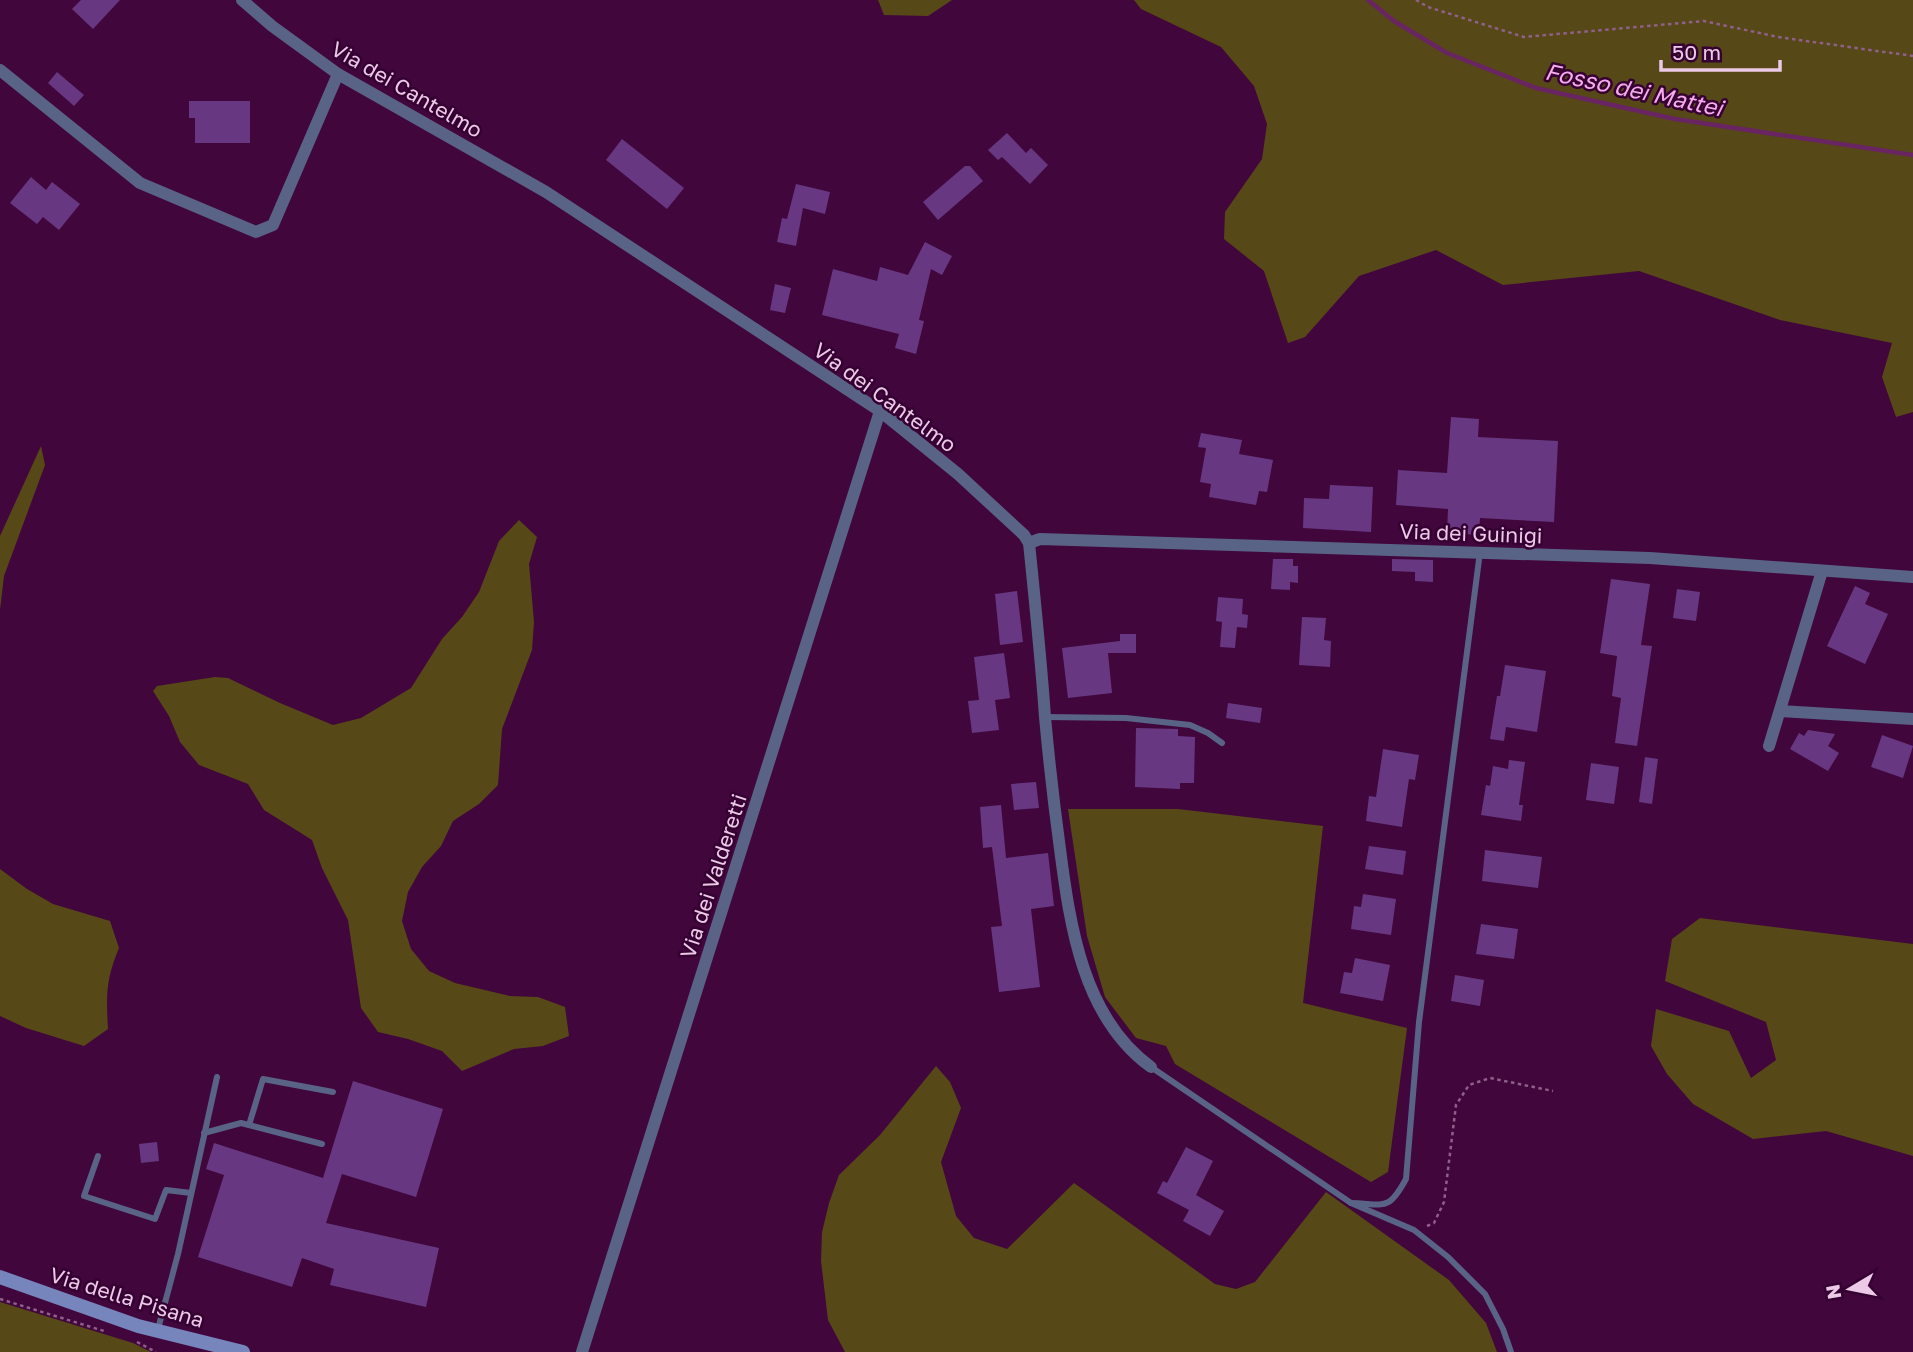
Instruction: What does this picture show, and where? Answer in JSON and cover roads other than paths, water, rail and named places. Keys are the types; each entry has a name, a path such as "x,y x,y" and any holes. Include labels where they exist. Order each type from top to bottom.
{"main road":[{"name":"Via della Pisana","path":"0,1277 138,1326 243,1352"}],"street":[{"name":"Via dei Cantelmo","path":"242,0 272,26 338,74 546,192 880,411 958,474 1024,535 1029,543"},
{"path":"0,71 140,183 256,232 273,225 338,74"},
{"name":"Via dei Valderetti","path":"582,1352 880,411"},
{"name":"Via dei Guinigi","path":"1029,543 1040,539 1650,558 1913,577"},
{"path":"1029,543 1051,786 1074,937 1090,982 1109,1021 1123,1042 1151,1067"},
{"path":"1769,746 1822,570"},
{"path":"1780,711 1913,719"}],"lane":[{"path":"1351,1203 1388,1204 1395,1199 1406,1179 1419,1022 1480,552"},
{"path":"1045,717 1125,718 1190,725 1222,743"},
{"path":"1151,1067 1351,1203 1414,1230 1448,1257 1485,1294 1503,1329 1511,1352"},
{"path":"157,1331 217,1077"},
{"path":"248,1125 263,1079 333,1091"},
{"path":"204,1133 241,1123 322,1144"},
{"path":"98,1156 85,1196 155,1219 166,1190 191,1193"}],"waterway":[{"name":"Fosso dei Mattei","path":"1368,0 1394,21 1447,53 1536,88 1675,119 1913,155"}]}
